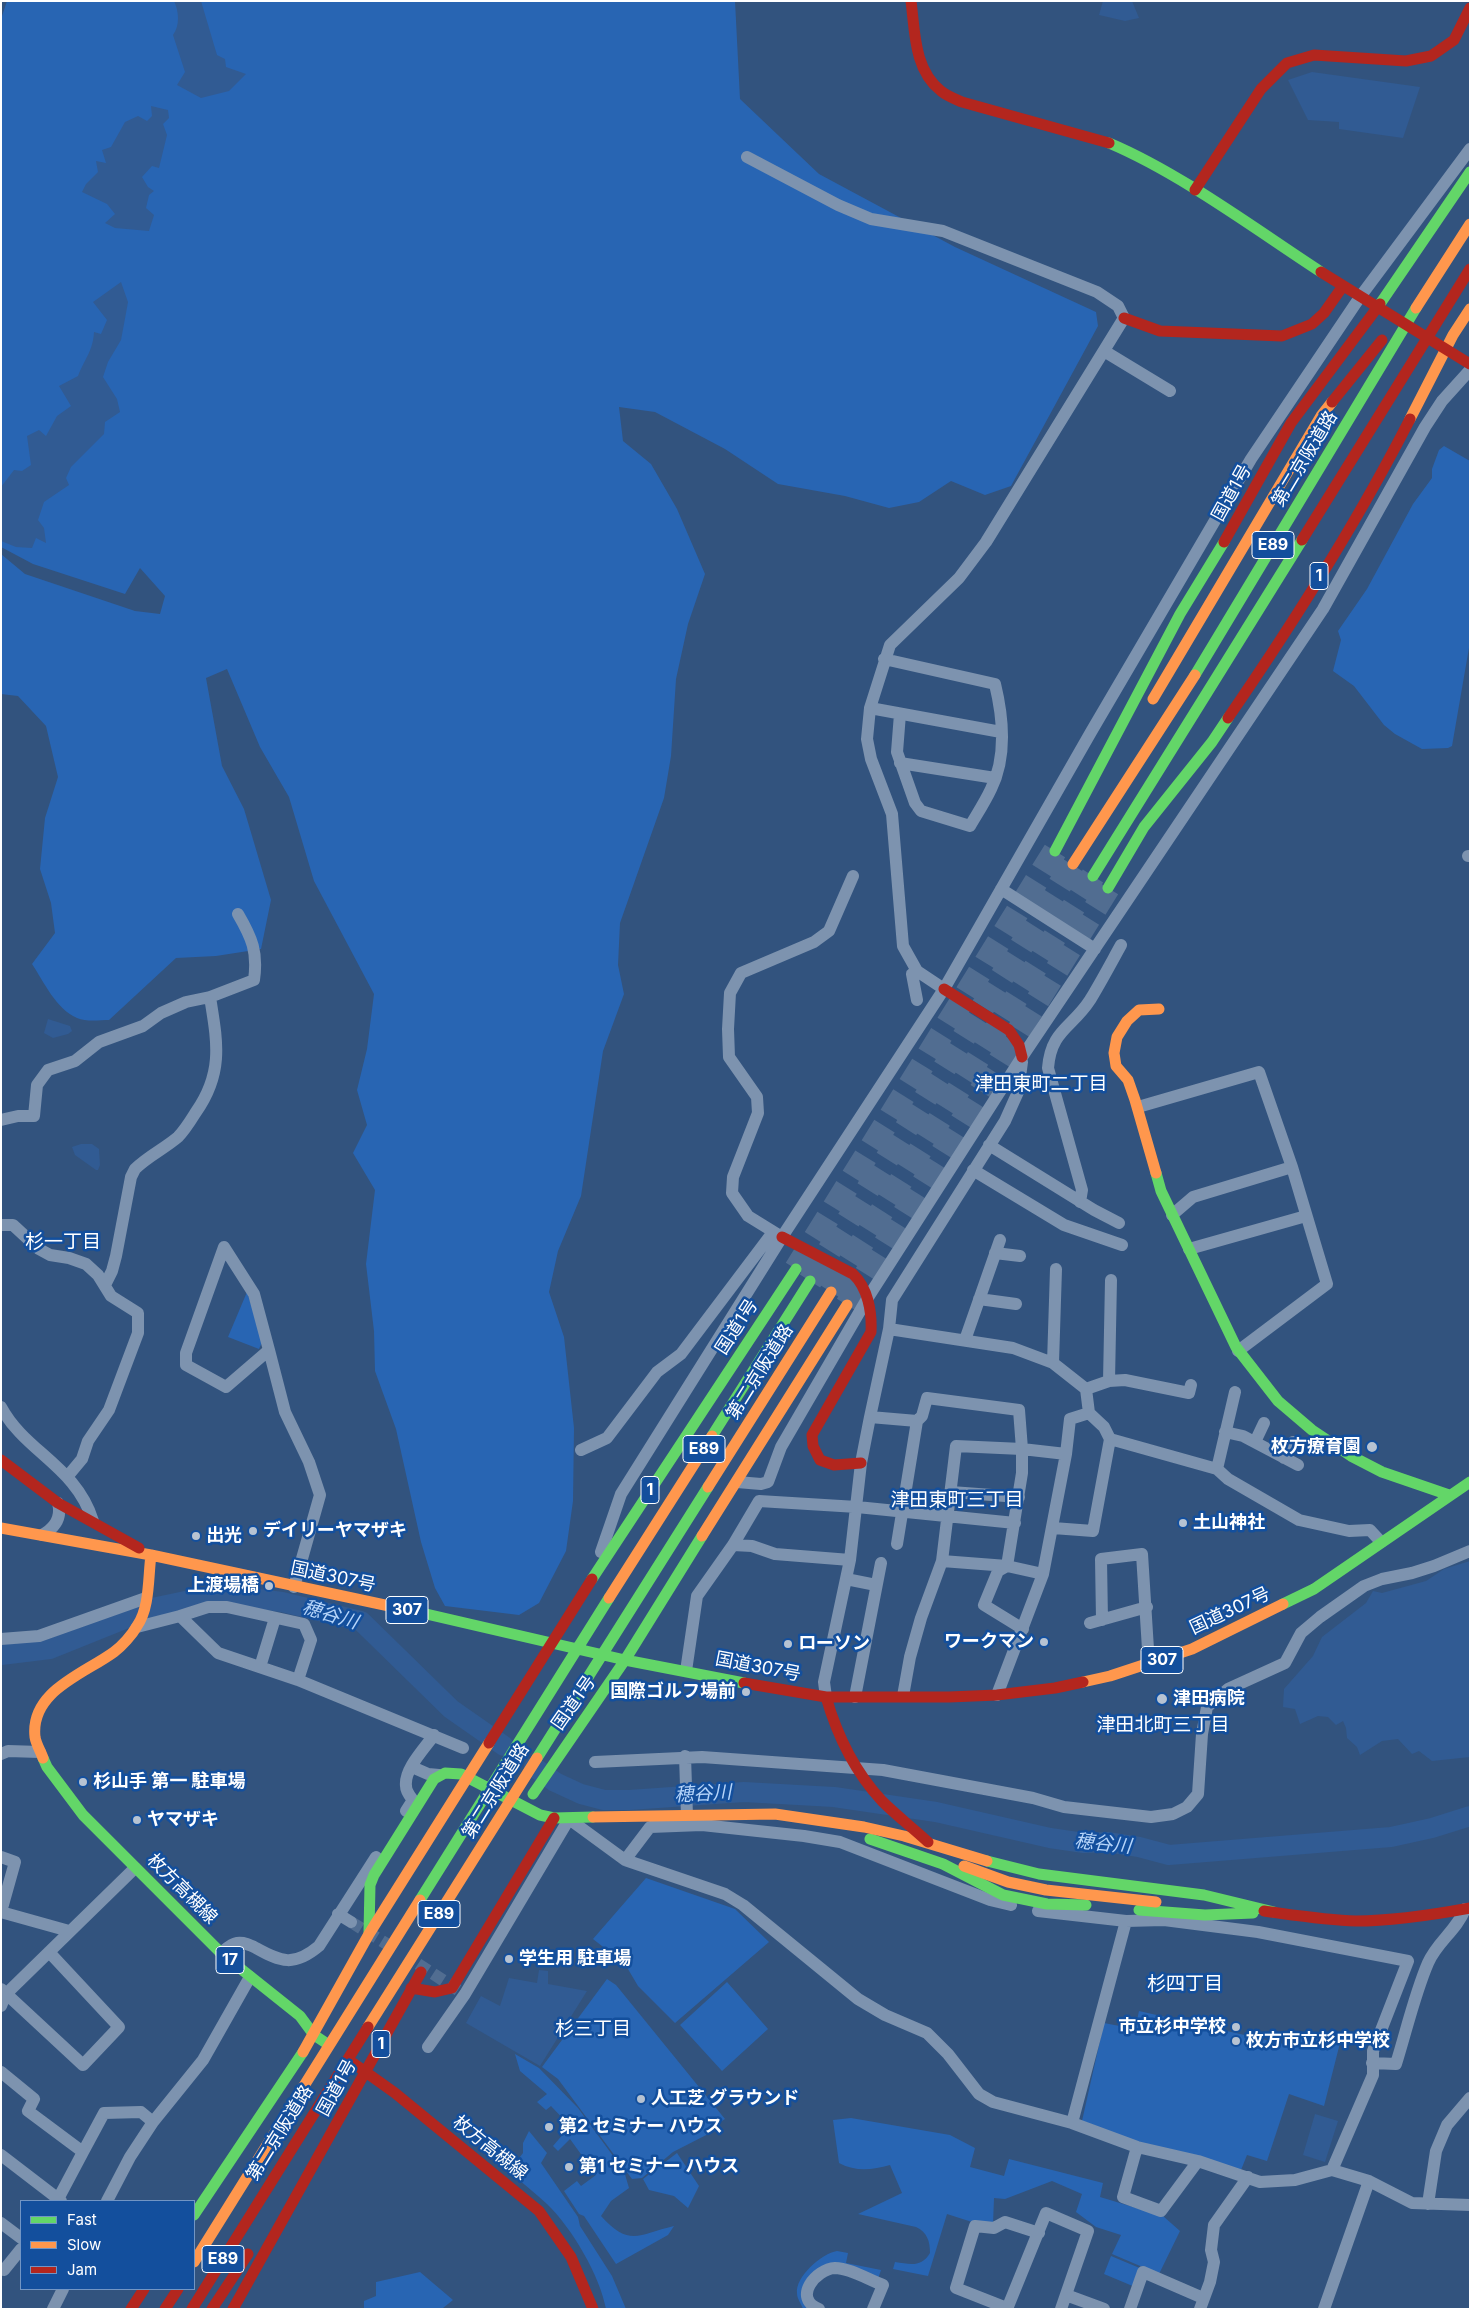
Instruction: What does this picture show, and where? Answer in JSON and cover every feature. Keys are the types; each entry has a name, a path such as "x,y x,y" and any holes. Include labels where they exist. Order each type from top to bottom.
{"main road":[{"path":"911,1 917,52 926,73 941,91 962,102 1095,138 1127,151 1195,190 1360,297 1470,364"},
{"path":"1195,190 1261,88 1287,63 1314,55 1406,61 1431,56 1454,40 1470,8"},
{"name":"国道1号","path":"1055,851 1180,614 1236,522 1291,423 1387,294 1470,172"},
{"name":"第二京阪道路","path":"1073,864 1198,670 1436,275 1470,224"},
{"path":"1411,386 1469,271"},
{"name":"E89","path":"1093,876 1469,271"},
{"path":"1111,747 1144,712 1321,416 1436,275"},
{"path":"1124,318 1160,331 1282,336 1302,332 1314,325 1343,286"},
{"name":"1","path":"1108,888 1144,827 1212,742 1276,648 1386,466 1453,334 1470,308"},
{"path":"1144,827 1195,744"},
{"path":"944,989 1010,1030 1019,1045 1022,1057"},
{"path":"1160,1009 1140,1010 1127,1021 1117,1038 1114,1053 1116,1066 1128,1080 1138,1107 1161,1191 1238,1351 1278,1401 1319,1435 1351,1456 1382,1472 1449,1495"},
{"path":"777,1234 839,1266 857,1278 867,1299 873,1319 870,1332 812,1435 812,1448 816,1456 824,1463 837,1466 861,1463"},
{"name":"国道1号","path":"195,2214 314,2035 369,1934 552,1642 796,1269"},
{"name":"第二京阪道路","path":"195,2260 597,1617 810,1281"},
{"name":"第二京阪道路","path":"192,2309 831,1292"},
{"name":"国道1号","path":"518,1816 625,1660 847,1305"},
{"path":"1,1460 58,1503 151,1555"},
{"name":"国道307号","path":"1,1528 151,1555 498,1629 625,1660 826,1697 997,1695 1055,1688 1148,1665 1192,1649 1314,1589 1470,1482"},
{"name":"枚方高槻線","path":"151,1555 146,1598 142,1618 137,1627 116,1652 53,1690 42,1705 36,1718 35,1738 47,1767 83,1815 221,1953 300,2016 314,2035 395,2093 539,2211 557,2232 568,2250 588,2291 593,2309"},
{"path":"826,1697 841,1739 870,1787 935,1848 967,1868 1008,1882 1096,1896 1274,1912 1340,1920 1369,1920 1436,1914 1468,1908"},
{"path":"369,1934 370,1885 439,1775 445,1772 461,1774 540,1816 569,1819 686,1810 855,1835 943,1864 1003,1895 1029,1901 1205,1916 1274,1912"},
{"path":"729,1815 775,1814 864,1827 904,1836 953,1852 1038,1874 1204,1896 1274,1912"},
{"path":"411,1988 435,1992 452,1988 554,1818"},
{"name":"国道1号","path":"233,2309 426,1964"},
{"path":"195,2223 242,2144"},
{"path":"212,2309 257,2240 296,2196"},
{"path":"131,2309 143,2290"},
{"path":"144,2309 155,2290"},
{"path":"165,2309 177,2290"}],"street":[{"path":"594,1576 621,1494 777,1234 944,989 1250,459 1360,297 1470,149"},
{"path":"747,157 838,205 871,219 943,231 1097,292 1118,306 1124,318 986,542 953,584 890,645 870,708 867,739 871,759 892,814 903,946 917,971 944,989"},
{"path":"1104,351 1170,391"},
{"path":"737,1482 761,1484 768,1482 781,1447 867,1299 965,1149 1022,1057 1324,609 1424,427 1442,401 1470,370"},
{"path":"884,660 995,684 1002,716 1000,759 996,778 970,826 921,812 915,803 897,752 900,714"},
{"path":"870,708 1001,732"},
{"path":"900,763 996,778"},
{"path":"777,1234 748,1216 732,1193 733,1177 758,1113 757,1097 729,1057 730,993 741,973 814,942 829,931 853,876"},
{"path":"1001,889 1095,949"},
{"path":"1,1120 18,1116 34,1116 37,1085 48,1070 75,1061 100,1042 144,1026 161,1013 186,1002 210,996 254,980 256,964 254,947 238,914"},
{"path":"1080,1202 1082,1190 1048,1068 1049,1052 1056,1039 1089,1002 1121,945"},
{"path":"917,971 912,974 917,1000"},
{"path":"105,1285 112,1271 126,1211 131,1177 135,1169 180,1135 207,1097 212,1084 217,1065 218,1046 210,996"},
{"path":"826,1697 824,1682 850,1560 861,1463 890,1329 892,1300 1005,1121 1018,1092 1022,1057"},
{"path":"1138,1107 1259,1072 1292,1167 1327,1284 1238,1351"},
{"path":"989,1145 1080,1202 1119,1223"},
{"path":"1172,1215 1193,1197 1292,1167"},
{"path":"973,1170 1064,1225 1122,1245"},
{"path":"1089,1234 1094,1210"},
{"path":"1189,1249 1306,1216"},
{"path":"1,1225 13,1225 38,1249 50,1255 69,1258 86,1264 105,1285 112,1296 138,1313 139,1327 109,1410 88,1441 82,1459 67,1477"},
{"path":"581,1450 607,1438 657,1372 681,1354 777,1234"},
{"path":"965,1340 1000,1240"},
{"path":"269,1350 226,1387 186,1365 186,1354 224,1247 254,1294 269,1350 285,1412 309,1462 320,1495 294,1587"},
{"path":"995,1253 1020,1256"},
{"path":"1053,1363 1056,1269"},
{"path":"1109,1381 1111,1280"},
{"path":"979,1299 1016,1304"},
{"path":"890,1329 1012,1348 1053,1363 1086,1389 1089,1413 1104,1427 1110,1439 1093,1531 1053,1528"},
{"path":"1086,1389 1109,1381 1125,1380 1188,1393 1191,1385"},
{"path":"1217,1470 1235,1392"},
{"path":"897,1544 917,1421 922,1416 927,1398 1019,1410 1022,1449 1019,1498 1015,1523 1007,1566 998,1572 984,1605 1023,1629"},
{"path":"1,1407 19,1432 48,1456 81,1493 93,1521"},
{"path":"997,1695 1043,1574 1066,1454 1070,1420 1089,1413"},
{"path":"870,1416 917,1421"},
{"path":"1254,1442 1264,1423"},
{"path":"1225,1432 1243,1436 1298,1465"},
{"path":"1110,1439 1217,1470 1228,1479 1298,1520 1349,1531 1370,1530 1381,1542"},
{"path":"1284,1458 1293,1442"},
{"path":"903,1696 910,1657 942,1561 949,1516 956,1446 1022,1449 1066,1454"},
{"path":"951,1492 1019,1498"},
{"path":"686,1671 697,1596 734,1545 758,1501 857,1507 1015,1523"},
{"path":"40,1536 55,1526 59,1515 58,1503"},
{"path":"734,1545 752,1546 775,1554 850,1560"},
{"path":"596,1762 685,1756 883,1770 1033,1798 1064,1806 1151,1817 1173,1814 1187,1807 1198,1794 1202,1734 1207,1707 1228,1689 1284,1663 1301,1633 1364,1586 1382,1579 1434,1566 1470,1551"},
{"path":"1147,1607 1096,1621 1101,1558 1142,1554 1147,1607 1148,1665"},
{"path":"942,1561 1007,1566 1043,1574"},
{"path":"855,1697 881,1563"},
{"path":"846,1579 876,1585"},
{"path":"1,1639 39,1636 146,1598"},
{"path":"137,1627 208,1607 228,1607 304,1624 311,1640 298,1680"},
{"path":"180,1616 218,1653 298,1680 434,1734 463,1748"},
{"path":"260,1668 275,1618"},
{"path":"221,1953 238,1942 249,1944 276,1959 286,1961 296,1960 309,1954 319,1946 413,1800 406,1789 406,1780 412,1767 434,1734"},
{"path":"1,1754 8,1751 40,1752"},
{"path":"685,1756 686,1810"},
{"path":"412,1767 428,1774 439,1775"},
{"path":"428,2047 465,1994 569,1819 625,1860 725,1894 743,1905 858,1999 885,2014 927,2033 948,2054 979,2094 992,2102 1072,2123 1137,2148 1198,2161 1260,2182 1295,2180 1332,2170 1369,2181 1412,2203 1470,2205"},
{"path":"625,1860 650,1828 702,1825 804,1836 840,1842 990,1900 1035,1910 1126,1921 1164,1920 1258,1932 1408,1961 1373,2051 1373,2075 1332,2170"},
{"path":"1,1857 15,1862 1,1912 69,1931"},
{"path":"48,1952 119,2027 83,2065 3,1996 69,1931 135,1868"},
{"path":"1372,2063 1396,2064 1428,1963 1468,1908"},
{"path":"338,1914 351,1922"},
{"path":"1072,2123 1126,1921"},
{"path":"108,2200 130,2157 153,2122 204,2060 250,1976"},
{"path":"1,2072 34,2099 28,2111 83,2152"},
{"path":"1428,2204 1436,2150 1447,2126 1466,2099 1470,2098"},
{"path":"1,2155 59,2200 104,2113 141,2112 153,2122"},
{"path":"1137,2148 1123,2197 1161,2211 1198,2161"},
{"path":"1130,2309 1143,2272 1202,2304 1210,2282 1214,2262 1210,2250 1214,2225 1248,2177"},
{"path":"1324,2309 1369,2181"},
{"path":"1039,2233 1006,2222 994,2228 975,2226 956,2288 1007,2309 1039,2233 1046,2214 1088,2231 1060,2309"},
{"path":"1,2223 20,2237"},
{"path":"12,2266 20,2251"},
{"path":"819,2309 812,2306 806,2296 807,2287 815,2278 833,2268 842,2269 883,2285 873,2309"},
{"path":"53,2309 62,2290"},
{"path":"1066,2294 1104,2309"}],"shaded area":[{"path":"7,1 735,1 740,99 819,174 955,247 1096,312 1098,326 1011,486 985,495 951,481 919,502 889,508 845,496 778,484 725,449 655,412 619,407 623,441 651,464 677,509 705,574 688,624 676,679 671,756 664,798 620,923 618,965 624,994 603,1051 581,1196 558,1251 549,1292 564,1337 574,1428 573,1501 566,1551 539,1603 519,1615 445,1606 435,1588 421,1542 396,1429 375,1371 374,1331 366,1264 375,1190 353,1153 367,1125 357,1090 367,1049 374,994 314,881 289,797 260,747 227,669 206,678 222,766 244,809 271,900 261,949 216,956 176,958 109,1020 85,1020 70,1014 57,1002 32,964 55,933 51,903 40,869 45,818 58,777 46,726 18,696 1,694 1,554 25,574 135,611 160,614 165,596 140,568 125,594 33,564 1,547 1,19"},
{"path":"174,1 201,1 217,55 225,59 226,67 246,74 229,91 201,98 177,85 185,72 173,35 177,27 178,18"},
{"path":"1103,1 1132,1 1139,18 1125,21 1099,15"},
{"path":"1312,72 1420,87 1403,138 1339,129 1339,122 1308,120 1288,80"},
{"path":"151,106 168,110 169,118 163,124 167,135 159,168 152,166 142,177 148,187 154,191 149,195 146,208 154,215 149,231 115,228 105,223 115,214 107,204 82,192 86,184 98,172 96,161 106,163 102,150 111,147 125,122 138,116 147,121 152,116"},
{"path":"121,282 128,302 121,340 108,362 103,377 117,399 120,412 105,422 104,434 71,467 66,478 69,485 44,502 38,520 44,528 46,543 36,538 32,548 16,547 1,541 1,487 14,470 22,471 31,465 27,436 39,430 46,436 57,416 71,406 59,386 78,376 90,350 94,332 101,334 107,320 93,302"},
{"path":"1444,446 1470,461 1470,642 1452,746 1448,748 1422,749 1395,734 1384,725 1354,686 1333,671 1341,640 1338,631 1367,589 1413,504 1432,478 1432,469 1439,450"},
{"path":"48,1019 70,1026 72,1031 53,1038 44,1033"},
{"path":"81,1144 92,1144 99,1149 100,1165 98,1170 75,1155 72,1147"},
{"path":"247,1292 263,1340 259,1349 228,1337"},
{"path":"1470,1561 1470,1757 1432,1761 1419,1751 1412,1754 1398,1739 1382,1741 1360,1755 1357,1747 1347,1738 1343,1721 1336,1725 1328,1717 1318,1716 1300,1724 1295,1709 1283,1707 1284,1689 1313,1656 1322,1637 1366,1603 1373,1591 1382,1593 1426,1581 1444,1569"},
{"path":"646,1878 735,1909 769,1942 675,2023 638,1986 625,1964 593,1939"},
{"path":"539,1970 548,1971 548,1984 587,1991 540,2066 466,2023 481,1996 500,2006 509,1978 537,1983"},
{"name":"人工芝 グラウンド","path":"607,1979 616,1985 725,2119 714,2126 716,2130 673,2152 642,2178 632,2179 558,2079 542,2067"},
{"path":"727,1982 768,2029 722,2071 680,2025"},
{"path":"1139,2011 1284,2044 1287,2032 1340,2043 1324,2106 1289,2094 1267,2161 1247,2155 1241,2170 1132,2140 1082,2121 1104,2023 1135,2029"},
{"path":"515,2054 539,2068 578,2108 624,2171 629,2188 611,2201 601,2216 611,2226 628,2235 643,2235 674,2226 668,2235 616,2264 584,2216 579,2214 564,2191 577,2181 581,2186 596,2175 570,2139 558,2151 553,2146 570,2126 551,2106 546,2110 537,2102 547,2094 520,2071"},
{"path":"1315,2114 1338,2121 1325,2162 1303,2155"},
{"path":"851,2118 950,2135 975,2148 970,2167 1004,2176 1009,2159 1103,2183 1100,2197 1163,2216 1180,2231 1159,2274 1112,2254 1121,2235 1096,2227 1076,2212 1082,2194 1052,2181 1005,2199 994,2198 993,2224 972,2222 947,2214 928,2276 893,2269 895,2262 915,2264 927,2258 930,2253 928,2241 923,2231 916,2227 858,2214 902,2193 890,2165 864,2169 852,2168 839,2163 833,2120"},
{"path":"529,2131 547,2153 541,2163 578,2217 580,2226 612,2276 626,2309 606,2309 598,2282 584,2253 566,2226 547,2204 509,2171 523,2153 523,2143"},
{"path":"677,2153 699,2186 688,2208 674,2196 649,2190 643,2179"},
{"path":"837,2251 848,2253 846,2263 881,2270 878,2279 845,2266 813,2275 811,2309 803,2309 797,2295 800,2280 817,2261"},
{"path":"1111,2256 1142,2269 1135,2287 1104,2274"},
{"path":"420,2272 453,2300 443,2308 364,2309 364,2301 376,2296 376,2282"}],"waterway":[{"name":"穂谷川","path":"1,1655 50,1649 152,1608 219,1594 282,1602 361,1621 451,1709 504,1746"},
{"name":"穂谷川","path":"534,1767 555,1782 581,1794 604,1800 744,1792 834,1797 936,1812 1050,1838 1084,1843 1107,1842 1139,1847 1169,1855 1391,1837 1432,1828 1470,1816"}],"tunnel":[{"path":"796,1269 1055,851"},
{"path":"810,1281 1073,864"},
{"path":"831,1292 1093,876"},
{"path":"847,1305 1108,888"},
{"path":"351,1922 395,1949"},
{"path":"418,1964 458,1990"}],"traffic: fast":[{"path":"1109,143 1136,155 1190,186 1321,272"},
{"path":"1380,304 1470,172"},
{"path":"1195,675 1416,308"},
{"path":"1093,876 1302,540"},
{"path":"1055,851 1180,614 1224,542"},
{"path":"1108,888 1144,827 1212,742 1228,718"},
{"path":"1156,1173 1161,1191 1236,1347 1278,1401 1312,1430 1351,1456 1382,1472 1449,1495"},
{"path":"592,1579 796,1269"},
{"path":"712,1436 810,1281"},
{"path":"1283,1604 1314,1589 1470,1482"},
{"path":"537,1758 708,1487"},
{"path":"533,1794 625,1660 702,1536"},
{"path":"420,1900 609,1598"},
{"path":"422,1613 625,1660 744,1683"},
{"path":"43,1758 47,1767 83,1815 221,1953 300,2016 314,2035 326,2043"},
{"path":"369,1932 370,1885 374,1875 434,1779 445,1773 461,1774 540,1815 554,1818 593,1817"},
{"path":"870,1839 943,1864 1003,1895 1047,1904 1086,1905"},
{"path":"987,1861 1039,1874 1204,1895 1274,1912"},
{"path":"1139,1910 1205,1915 1253,1913"},
{"path":"195,2214 303,2052"}],"traffic: slow":[{"path":"1416,308 1470,224"},
{"path":"1410,419 1453,335 1470,309"},
{"path":"1153,699 1321,416 1332,402"},
{"path":"1073,864 1195,675"},
{"path":"1156,1173 1135,1100 1128,1080 1116,1066 1114,1053 1117,1037 1127,1021 1139,1010 1159,1009"},
{"path":"708,1487 831,1292"},
{"path":"702,1536 847,1305"},
{"path":"609,1598 712,1436"},
{"path":"1,1528 151,1555 422,1613"},
{"path":"43,1758 35,1737 36,1721 41,1707 61,1686 114,1652 132,1633 141,1619 144,1610 148,1592 151,1555"},
{"path":"1083,1682 1110,1676 1192,1649 1283,1604"},
{"path":"303,2052 369,1934 489,1743"},
{"path":"368,2027 537,1758"},
{"path":"593,1817 775,1814 864,1827 904,1836 987,1861"},
{"path":"964,1866 1008,1882 1046,1890 1156,1902"},
{"path":"195,2260 420,1900"}],"traffic: jam":[{"path":"911,1 917,50 925,72 943,93 962,102 1109,143"},
{"path":"1195,190 1261,89 1287,63 1314,55 1406,61 1431,56 1454,40 1470,8"},
{"path":"1302,540 1470,269"},
{"path":"1321,272 1470,364"},
{"path":"1124,318 1160,331 1282,336 1312,324 1324,313 1343,286"},
{"path":"1224,542 1291,423 1380,304"},
{"path":"1332,402 1382,340"},
{"path":"1228,718 1324,572 1390,458 1410,419"},
{"path":"944,989 1009,1030 1019,1045 1022,1057"},
{"path":"782,1237 853,1274 866,1293 871,1316 871,1332 812,1435 813,1446 820,1460 834,1465 861,1463"},
{"path":"1,1460 58,1503 139,1548"},
{"path":"489,1743 592,1579"},
{"path":"744,1683 826,1697 949,1697 997,1695 1055,1688 1083,1682"},
{"path":"826,1697 841,1739 863,1778 893,1812 928,1842"},
{"path":"411,1988 435,1992 452,1988 554,1818"},
{"path":"1264,1911 1356,1921 1413,1917 1470,1908"},
{"path":"233,2309 421,1972"},
{"path":"192,2309 368,2027"},
{"path":"353,2063 395,2093 539,2211 571,2257 593,2309"},
{"path":"212,2309 248,2254"},
{"path":"131,2309 143,2290"},
{"path":"165,2309 177,2290"}],"place":[{"name":"枚方療育園","path":"1372,1447"},
{"name":"土山神社","path":"1183,1523"},
{"name":"デイリーヤマザキ","path":"253,1531"},
{"name":"出光","path":"196,1536"},
{"name":"上渡場橋","path":"269,1586"},
{"name":"ワークマン","path":"1044,1642"},
{"name":"ローソン","path":"788,1644"},
{"name":"国際ゴルフ場前","path":"746,1692"},
{"name":"津田病院","path":"1162,1699"},
{"name":"杉山手 第一 駐車場","path":"83,1782"},
{"name":"ヤマザキ","path":"137,1820"},
{"name":"学生用 駐車場","path":"509,1959"},
{"name":"市立杉中学校","path":"1236,2027"},
{"name":"枚方市立杉中学校","path":"1236,2041"},
{"name":"人工芝 グラウンド","path":"641,2099"},
{"name":"第2 セミナー ハウス","path":"549,2127"},
{"name":"第1 セミナー ハウス","path":"569,2167"}],"district":[{"name":"津田東町二丁目","path":"1041,1084"},
{"name":"杉一丁目","path":"63,1242"},
{"name":"津田東町三丁目","path":"957,1500"},
{"name":"津田北町三丁目","path":"1163,1725"},
{"name":"杉四丁目","path":"1185,1984"},
{"name":"杉三丁目","path":"593,2029"}]}
